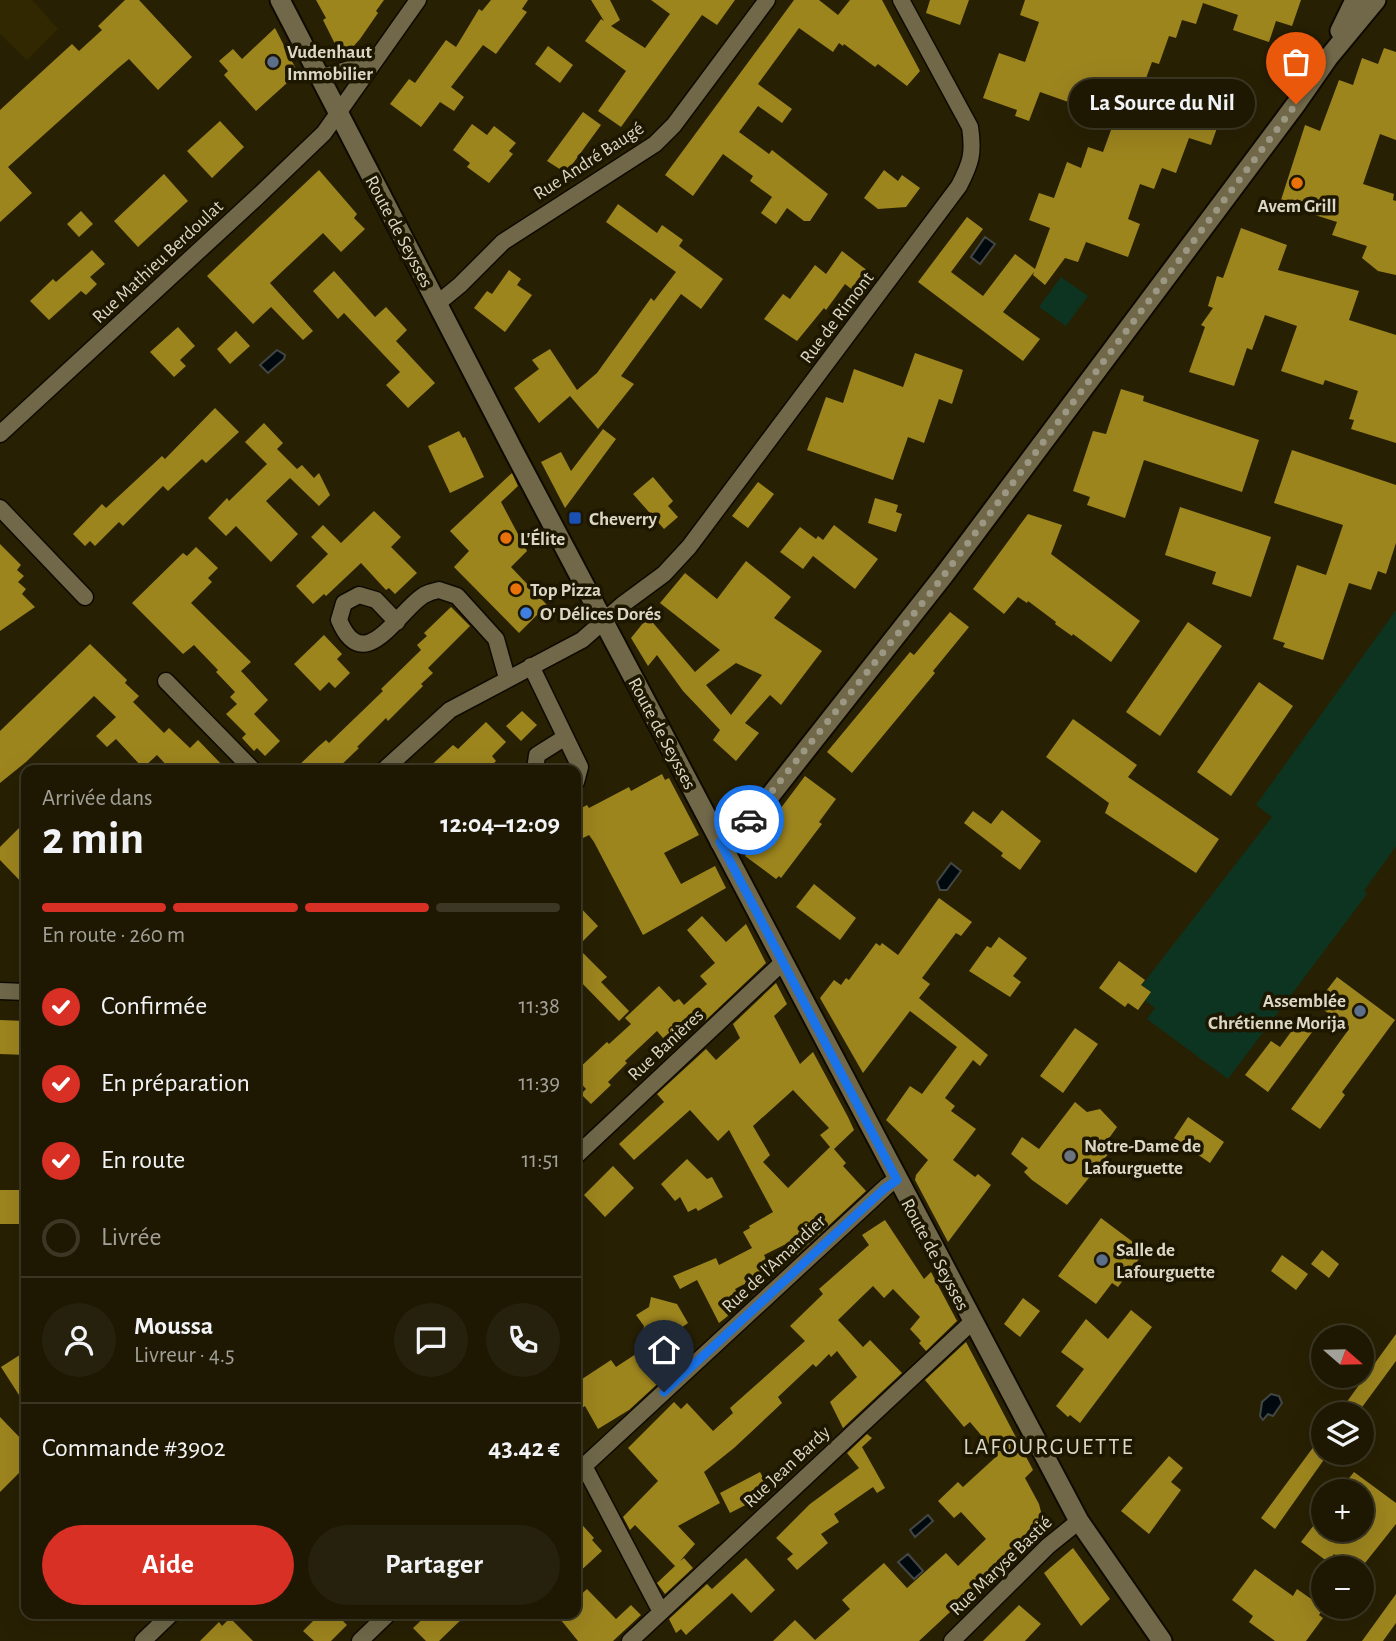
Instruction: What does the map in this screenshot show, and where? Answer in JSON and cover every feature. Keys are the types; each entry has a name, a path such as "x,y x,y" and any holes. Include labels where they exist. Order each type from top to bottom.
{"main road":[{"name":"Route de Seysses","path":"280,0 972,1322 1079,1521 1162,1641"},
{"path":"1328,58 1355,0"},
{"path":"720,842 746,824 762,806 919,607 1328,58 1376,0"}],"street":[{"path":"338,114 418,0"},
{"name":"Rue André Baugé","path":"438,303 503,242 655,144 674,125 767,0"},
{"name":"Rue de Rimont","path":"390,765 450,710 582,640 664,573 690,547 959,186 970,166 974,149 970,127 901,0"},
{"path":"319,78 353,68 377,56"},
{"name":"Rue Mathieu Berdoulat","path":"0,434 256,199 324,133 338,114"},
{"path":"0,508 85,597"},
{"path":"397,622 423,596 439,590 457,597 496,639 507,678"},
{"path":"531,666 579,765"},
{"path":"166,681 248,765"},
{"path":"536,765 537,755 564,738"},
{"name":"Rue Banières","path":"581,1151 783,962"},
{"path":"0,991 21,992"},
{"name":"Rue de l'Amandier","path":"581,1458 897,1180"},
{"name":"Rue Jean Bardy","path":"630,1641 972,1322"},
{"name":"Rue de l'Amandier","path":"581,1461 661,1612"},
{"name":"Rue Maryse Bastié","path":"952,1641 1048,1546 1079,1521"},
{"path":"147,1640 166,1619"},
{"path":"360,1641 383,1619"}],"shaded area":[{"path":"0,0 32,0 58,29 27,60 0,34"},
{"path":"985,237 995,244 980,264 971,257"},
{"path":"277,350 285,355 284,359 268,373 260,365"},
{"path":"951,863 961,871 947,890 940,890 937,882"},
{"path":"1271,1394 1279,1396 1282,1403 1273,1416 1268,1414 1263,1420 1260,1416 1262,1402"},
{"path":"928,1515 933,1521 915,1537 910,1530"},
{"path":"908,1554 923,1571 914,1579 898,1562"}],"green space":[{"path":"1061,277 1088,296 1066,326 1039,307"},
{"path":"1396,610 1396,846 1364,891 1367,894 1228,1079 1147,1019 1155,1008 1145,1001 1151,992 1142,985 1272,817 1256,805"}],"building":[{"path":"125,0 139,0 192,57 158,90 129,59 117,69 8,167 32,193 0,222 0,110 72,44 79,51 102,30 98,26"},
{"path":"316,0 384,0 360,39 352,48 346,50 335,44"},
{"path":"491,0 528,0 522,9 527,12 496,54 483,45 451,87 464,97 454,111 440,102 421,127 390,104 409,79 415,83 446,40 456,47 479,9 482,11"},
{"path":"591,0 610,0 620,20 611,26 645,48 670,14 651,0 735,0 717,25 702,15 621,127 598,111 626,71 585,41 601,19 604,21"},
{"path":"794,0 819,0 838,15 850,0 882,0 920,71 907,86 878,64 875,67 844,44 843,46 839,43 833,52 799,28 758,84 792,109 782,123 758,106 739,132 769,154 772,150 828,194 810,221 804,221 787,208 776,224 761,213 772,197 750,181 753,176 723,154 693,196 665,175"},
{"path":"930,0 969,0 960,25 926,13"},
{"path":"1025,0 1301,0 1292,26 1276,21 1269,42 1233,30 1238,15 1203,3 1196,24 1182,20 1176,38 1169,36 1159,64 1152,62 1137,103 1172,116 1184,83 1234,101 1229,116 1222,114 1211,145 1189,138 1176,173 1162,168 1154,189 1140,184 1128,219 1140,224 1128,257 1086,242 1078,262 1065,258 1045,285 1033,275 1034,272 1003,312 1040,339 1023,361 918,282 967,217 983,229 951,272 983,296 1015,254 1035,269 1050,228 1029,220 1039,193 1054,198 1067,162 1081,168 1088,147 1103,152 1123,97 1082,83 1074,104 1040,92 1029,121 1015,116 1017,110 983,98 999,53 1025,62 1039,22 1020,15"},
{"path":"275,28 298,73 256,111 224,75 228,71 219,61 233,49 242,59"},
{"path":"548,46 573,65 560,83 535,64"},
{"path":"1384,48 1396,52 1396,140 1380,134 1363,184 1394,194 1396,275 1378,271 1362,258 1367,246 1332,235 1337,222 1290,207 1281,200 1305,125 1320,131 1339,80 1353,85 1362,58 1378,64"},
{"path":"583,112 601,125 566,173 547,161"},
{"path":"220,121 244,147 212,178 187,151"},
{"path":"472,124 487,135 494,126 516,143 509,151 513,154 489,183 467,167 470,163 453,150"},
{"path":"319,170 357,214 354,218 365,229 341,252 323,233 270,283 313,331 303,340 271,307 253,324 207,276"},
{"path":"884,170 898,181 902,175 920,188 906,207 878,209 864,198"},
{"path":"164,174 188,201 138,247 114,221"},
{"path":"618,204 657,233 662,225 683,240 679,246 723,279 701,309 681,294 621,376 634,384 598,429 570,396 539,423 514,388 539,369 532,360 550,349 577,390 597,373 651,298 654,301 676,272 606,222"},
{"path":"81,211 93,224 79,237 67,224"},
{"path":"1241,228 1287,245 1278,270 1359,291 1349,320 1396,335 1396,443 1351,429 1354,420 1349,419 1358,391 1325,380 1323,385 1281,371 1297,326 1265,315 1252,350 1247,348 1234,386 1189,372 1205,327 1201,325 1213,308 1208,306 1217,276 1223,278"},
{"path":"92,250 105,264 90,277 97,284 86,295 81,291 49,320 30,301 53,279 56,282"},
{"path":"842,251 873,275 859,295 845,284 826,310 824,308 797,341 764,319 783,294 790,299 815,265 826,274"},
{"path":"509,270 521,279 517,285 532,295 505,332 474,308 487,291 492,294"},
{"path":"334,271 375,317 386,307 407,330 396,341 435,383 408,408 386,385 400,372 344,313 338,319 313,291"},
{"path":"178,327 195,346 180,360 186,366 174,377 150,352"},
{"path":"236,331 250,346 230,364 217,349"},
{"path":"915,353 963,370 952,404 939,399 924,443 908,437 893,480 807,450 826,397 843,403 854,369 903,387"},
{"path":"1121,389 1144,396 1143,401 1259,440 1242,492 1144,460 1125,518 1087,505 1090,497 1073,491 1093,431 1106,434"},
{"path":"215,408 239,432 206,463 202,459 168,491 163,486 123,526 119,522 95,546 90,541 85,546 73,534 102,504 106,508 162,456 165,459"},
{"path":"264,423 283,443 277,449 297,469 302,465 314,478 319,473 330,495 319,506 290,478 266,501 298,534 271,562 236,526 226,536 208,518 267,464 245,442"},
{"path":"603,429 616,439 565,508 541,462 561,452 571,471"},
{"path":"459,431 463,438 465,437 484,477 450,493 428,446"},
{"path":"1292,450 1396,485 1396,543 1386,574 1378,571 1371,590 1349,583 1323,660 1283,647 1285,643 1273,639 1297,565 1326,575 1343,525 1274,503"},
{"path":"512,473 518,486 501,502 527,551 511,567 547,605 519,633 454,567 469,551 450,531"},
{"path":"653,477 673,501 668,506 678,517 664,529 633,494"},
{"path":"758,482 774,494 748,528 732,516"},
{"path":"875,498 898,505 896,512 902,514 896,532 868,523"},
{"path":"1180,507 1271,537 1251,597 1212,584 1216,572 1165,555"},
{"path":"374,511 401,537 391,547 417,573 395,594 389,588 386,590 361,563 326,596 324,594 313,604 296,586 328,554 311,537 323,525 341,543"},
{"path":"1028,514 1062,525 1051,554 1140,621 1111,662 1055,624 1056,622 1028,601 1027,603 1018,597 1004,614 973,589"},
{"path":"834,525 878,559 855,589 813,556 803,569 780,552 800,527 816,539 818,536 823,540"},
{"path":"0,544 21,565 17,570 24,576 18,582 26,589 22,594 35,607 0,631"},
{"path":"196,547 218,568 208,578 212,582 191,603 251,662 241,671 268,700 254,714 280,741 265,756 257,748 254,751 242,738 246,734 226,714 237,704 230,697 235,692 216,672 218,670 194,645 183,654 132,603 183,553 187,556"},
{"path":"746,561 791,597 774,618 822,651 781,705 770,695 745,723 759,733 736,761 713,740 720,730 683,691 657,655 648,666 631,638 648,617 695,672 720,650 660,603 685,573 717,599","holes":["736,663 762,675 731,715 706,685"]},
{"path":"451,607 470,626 428,668 433,673 421,684 423,686 388,721 386,718 341,765 299,765 326,740 329,743 383,691 381,689 421,650 417,645 427,636 424,633"},
{"path":"950,612 969,627 933,671 935,673 852,773 827,752 910,652 914,655"},
{"path":"1188,622 1222,646 1160,736 1126,712"},
{"path":"324,635 342,654 337,659 350,673 335,688 329,682 320,691 294,664"},
{"path":"90,644 127,680 125,683 139,696 133,702 164,733 169,728 190,748 198,740 222,765 166,765 157,755 146,765 140,765 116,739 107,747 96,736 116,717 94,696 26,762 0,783 0,731"},
{"path":"1259,682 1293,706 1231,796 1197,772"},
{"path":"522,711 537,725 521,741 506,726"},
{"path":"1073,719 1137,765 1128,777 1219,839 1196,873 1105,813 1109,803 1046,757"},
{"path":"486,722 506,742 492,756 496,761 492,765 431,765 453,745 458,749"},
{"path":"662,774 665,780 669,778 699,835 664,853 681,884 715,866 726,888 643,935 594,842 589,835 583,838 581,834 581,808 587,805 589,808 629,787 631,791"},
{"path":"805,776 836,799 819,822 822,824 781,878 779,876 776,879 745,856"},
{"path":"1002,810 1041,841 1020,870 964,823 973,811 991,824"},
{"path":"21,826 21,882 0,860 0,847"},
{"path":"814,884 856,918 840,940 796,907"},
{"path":"939,898 972,922 961,936 956,933 922,978 930,984 919,998 988,1055 980,1066 973,1060 945,1098 955,1106 951,1111 976,1129 953,1160 975,1177 978,1174 991,1185 948,1242 915,1180 928,1160 886,1120 910,1086 922,1094 957,1047 910,1011 863,1073 820,998 834,980 841,985 846,978 849,980 876,943 880,946 882,943 898,955"},
{"path":"581,908 598,926 581,943"},
{"path":"702,916 726,942 746,924 766,963 705,1021 700,1015 679,1034 674,1029 663,1038 657,1031 625,1061 627,1063 608,1082 611,1085 591,1104 581,1094 586,1089 581,1084 581,1066 631,1024 625,1018 659,986 674,1002 679,999 684,1005 707,984 700,976 715,963 687,930"},
{"path":"999,937 1027,958 1013,976 1021,982 1010,997 969,971 987,946 991,948"},
{"path":"581,951 607,977 601,982 629,1011 619,1021 581,982"},
{"path":"1119,961 1145,980 1141,985 1151,992 1138,1010 1128,1003 1125,1007 1099,988"},
{"path":"1337,977 1395,1020 1342,1092 1345,1095 1320,1129 1291,1109 1349,1029 1316,1004"},
{"path":"776,983 787,1004 774,1016 800,1064 813,1052 848,1117 854,1130 834,1149 846,1163 843,1166 866,1191 797,1255 790,1242 764,1255 771,1270 735,1289 743,1304 719,1323 697,1280 680,1289 673,1276 716,1258 719,1265 752,1248 743,1232 773,1212 729,1130 718,1141 690,1110 634,1160 619,1144 664,1102 657,1094 706,1049 716,1060 740,1038 733,1024","holes":["793,1090 829,1128 820,1135 830,1147 788,1188 763,1162 770,1155 753,1126"]},
{"path":"1301,1018 1315,1028 1268,1092 1245,1075 1271,1041 1280,1047"},
{"path":"0,1020 21,1021 21,1055 0,1054"},
{"path":"1075,1028 1098,1044 1063,1093 1040,1076"},
{"name":"Notre-Dame de Lafourguette","path":"1075,1102 1087,1112 1100,1109 1117,1127 1102,1148 1109,1153 1067,1205 1032,1180 1024,1172 1028,1168 1011,1154 1022,1137 1039,1149"},
{"path":"1188,1117 1224,1142 1210,1163 1174,1138"},
{"path":"687,1159 707,1179 712,1177 723,1197 698,1211 696,1208 688,1212 680,1197 675,1201 661,1184"},
{"path":"613,1166 634,1188 605,1217 584,1195"},
{"path":"0,1190 21,1190 21,1224 0,1224"},
{"name":"Salle de Lafourguette","path":"1101,1218 1145,1251 1118,1287 1112,1283 1096,1304 1058,1276"},
{"path":"885,1220 924,1279 931,1272 957,1321 926,1351 910,1329 920,1317 893,1289 884,1298 873,1286 838,1320 863,1347 870,1340 902,1373 843,1428 830,1402 857,1377 837,1351 831,1357 829,1354 816,1367 813,1364 778,1397 782,1403 704,1472 720,1503 678,1526 695,1544 680,1561 684,1558 693,1568 665,1594 657,1583 675,1566 635,1525 630,1530 623,1517 658,1481 628,1448 674,1402 681,1409 687,1403 713,1431 733,1413 730,1408 805,1341 790,1326 823,1294 819,1289 869,1245 862,1235"},
{"path":"1322,1250 1339,1264 1329,1278 1311,1264"},
{"path":"1282,1255 1308,1274 1296,1290 1271,1271"},
{"path":"651,1297 677,1304 688,1323 653,1348 636,1315 649,1307"},
{"path":"1023,1298 1040,1311 1020,1337 1004,1324"},
{"path":"1131,1310 1152,1327 1080,1423 1070,1415 1068,1417 1056,1406 1084,1369 1061,1352 1086,1319 1108,1339"},
{"path":"1396,1334 1396,1361 1366,1402 1347,1402 1357,1388 1374,1388 1374,1364"},
{"path":"966,1342 1033,1470 1025,1478 1039,1504 1039,1519 1008,1558 919,1641 773,1641 795,1620 815,1640 850,1609 842,1600 884,1563 907,1588 946,1553 958,1566 986,1539 961,1512 954,1518 938,1501 958,1482 963,1487 998,1455 970,1422 964,1427 925,1380"},
{"path":"642,1350 665,1377 629,1410 598,1429 585,1406 581,1409 581,1380 611,1360 616,1367"},
{"path":"21,1354 21,1398 1,1367"},
{"path":"0,1417 21,1439 21,1471 0,1492"},
{"path":"867,1434 872,1438 862,1447 885,1488 877,1493 873,1487 834,1514 839,1522 821,1534 828,1543 797,1570 787,1559 793,1554 776,1538 810,1504 859,1468 847,1453"},
{"path":"1311,1450 1311,1465 1320,1465 1275,1529 1261,1518"},
{"path":"1169,1456 1183,1468 1171,1482 1181,1490 1149,1534 1121,1511"},
{"path":"760,1472 767,1485 759,1493 761,1497 730,1513 720,1493"},
{"path":"1354,1472 1363,1479 1348,1479"},
{"path":"1374,1487 1396,1503 1396,1524 1371,1556 1320,1556 1301,1542 1311,1529 1311,1542 1374,1542"},
{"path":"581,1524 594,1538 592,1540 602,1551 581,1570"},
{"path":"1073,1548 1110,1599 1081,1626 1044,1573"},
{"path":"746,1558 775,1590 751,1613 732,1593 686,1635 681,1629 676,1633 669,1619 707,1584 712,1589"},
{"path":"1255,1569 1293,1596 1297,1589 1311,1599 1311,1619 1322,1619 1306,1641 1275,1641 1249,1622 1253,1616 1232,1600"},
{"path":"587,1589 616,1619 631,1605 641,1615 613,1641 578,1641 560,1619 581,1619 581,1594"},
{"path":"1396,1594 1396,1623 1383,1641 1362,1641"},
{"path":"1019,1605 1041,1624 1025,1641 983,1641"},
{"path":"231,1619 253,1641 200,1641 219,1622 222,1626"},
{"path":"310,1619 341,1619 347,1625 331,1641 314,1641 303,1631 313,1621"},
{"path":"423,1619 462,1619 439,1641 426,1641 413,1628"}],"way so far":[{"path":"749,820 932,591 1296,104"}],"place":[{"name":"Vudenhaut Immobilier","path":"273,62"},
{"name":"La Source du Nil","path":"1296,104"},
{"name":"Avem Grill","path":"1297,183"},
{"name":"Cheverry","path":"575,518"},
{"name":"L'Élite","path":"506,538"},
{"name":"Top Pizza","path":"516,589"},
{"name":"O' Délices Dorés","path":"526,613"},
{"name":"Assemblée Chrétienne Morija","path":"1360,1011"},
{"name":"Notre-Dame de Lafourguette","path":"1070,1156"},
{"name":"Salle de Lafourguette","path":"1102,1260"}],"district":[{"name":"LAFOURGUETTE","path":"1049,1446"}],"route":[{"path":"664,1392 897,1180 720,842 749,820"}]}
